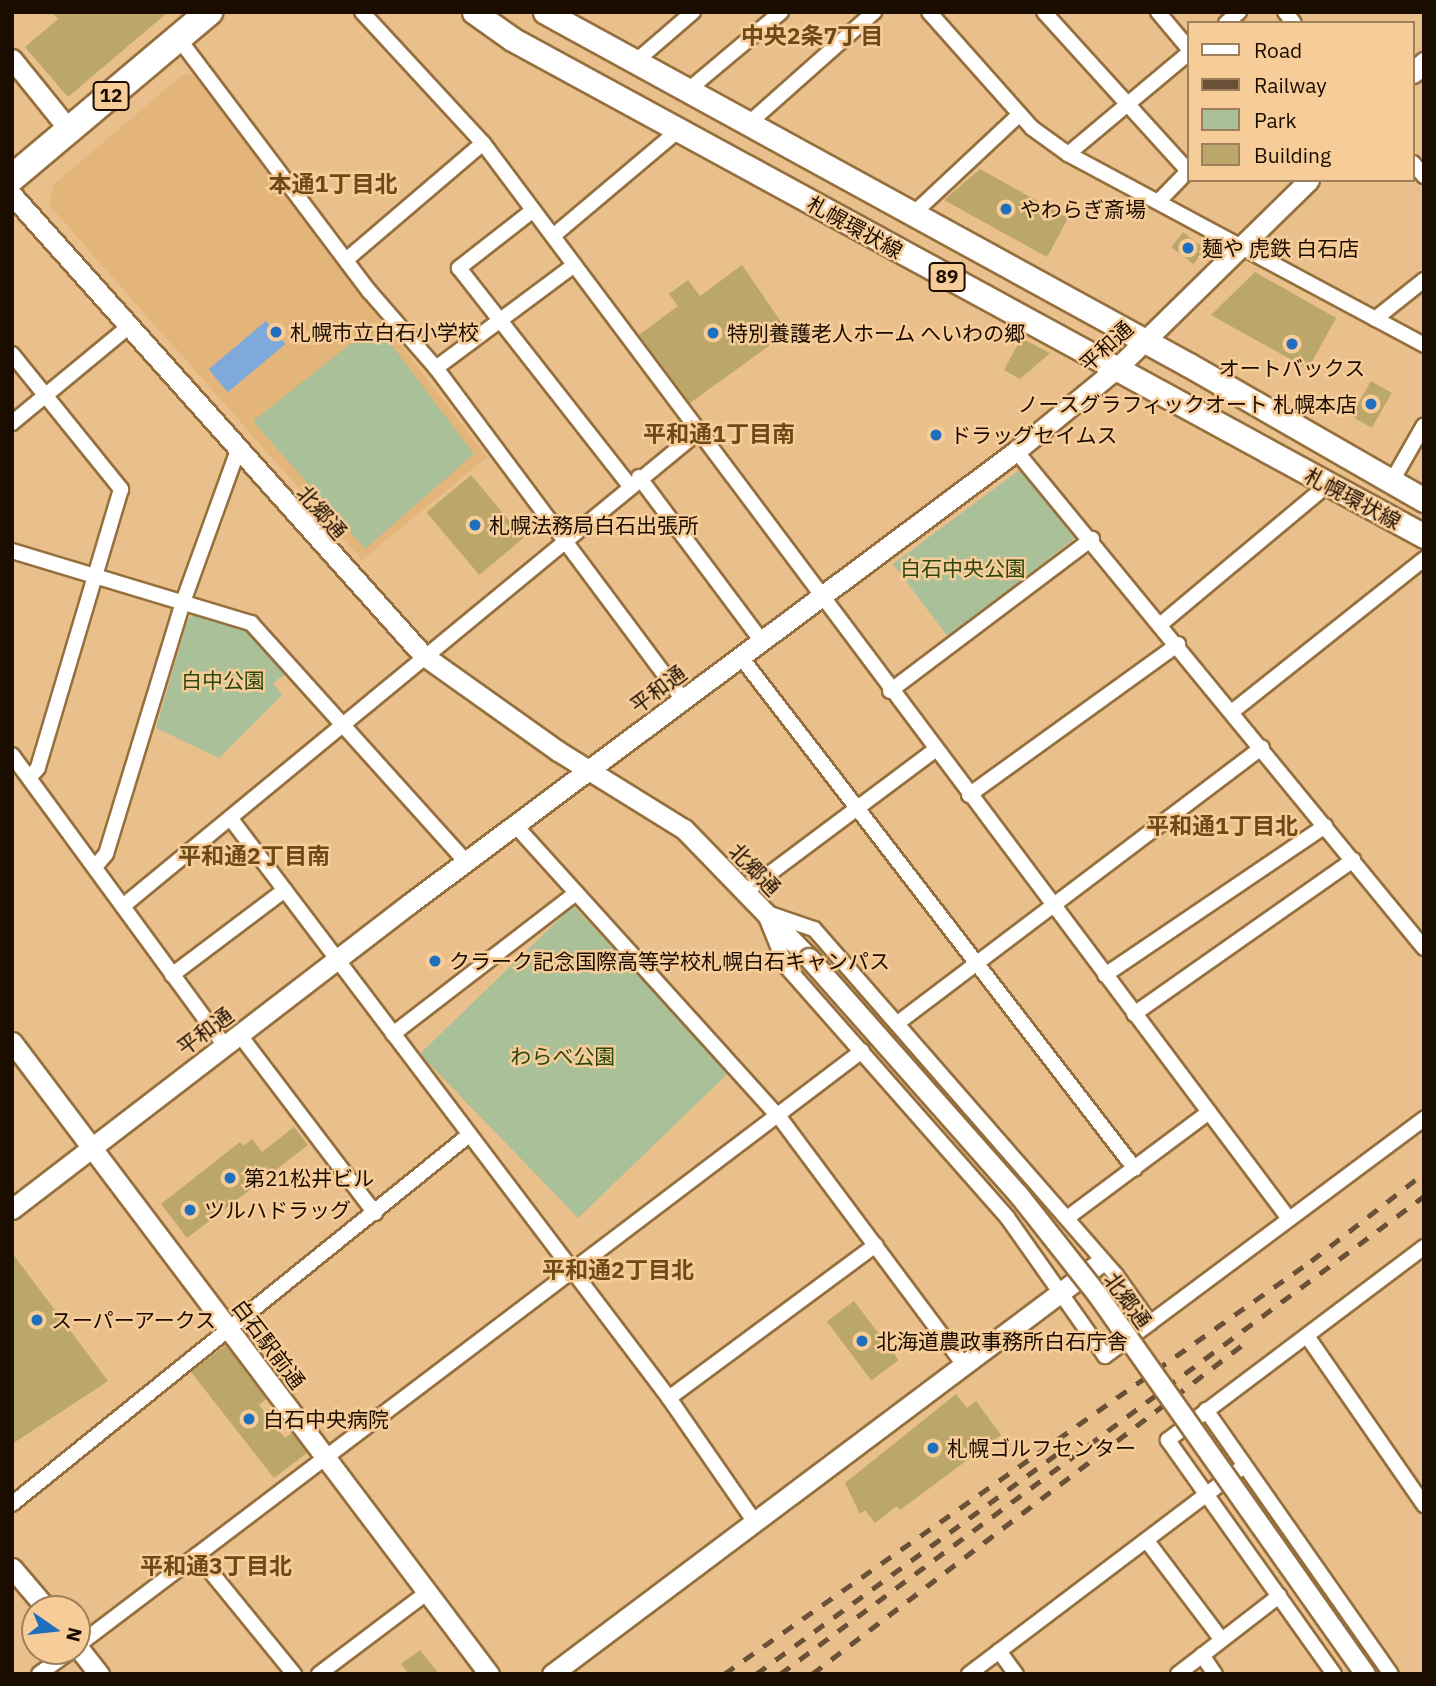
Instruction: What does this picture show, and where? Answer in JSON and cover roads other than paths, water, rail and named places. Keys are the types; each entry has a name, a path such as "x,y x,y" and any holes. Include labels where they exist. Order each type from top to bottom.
{"highway":[{"name":"12","path":"12,178 70,131 191,22"}],"main road":[{"name":"札幌環状線","path":"474,12 512,39 1424,536"},
{"name":"札幌環状線","path":"545,12 1146,341 1424,500"}],"street":[{"path":"362,12 483,143 818,596 1289,1219"},
{"path":"635,62 694,12"},
{"path":"687,91 781,12"},
{"path":"929,12 1020,114 1068,153 1424,345"},
{"path":"1044,12 1126,106 1188,171 1158,202"},
{"path":"1158,12 1188,50"},
{"path":"748,124 872,13"},
{"path":"191,22 346,260 436,368 683,699"},
{"path":"1068,153 1188,52"},
{"path":"12,59 70,131"},
{"path":"914,214 1020,114"},
{"path":"553,236 679,130"},
{"path":"346,260 483,143"},
{"name":"平和通","path":"12,1209 818,596 1016,451 1116,369 1243,248 1307,182"},
{"name":"北郷通","path":"12,195 128,328 424,655 558,751 591,768 684,829 809,958 1017,1194 1097,1294 1365,1674"},
{"path":"532,211 459,268 761,640"},
{"path":"436,368 502,323 574,265"},
{"path":"1375,319 1424,280"},
{"path":"12,423 128,328"},
{"path":"12,354 121,489 38,768 30,777"},
{"path":"1392,481 1424,425"},
{"path":"124,906 634,481 697,433"},
{"path":"95,867 106,854 183,602 238,450"},
{"path":"1016,451 1092,539 1424,948"},
{"path":"1161,624 1327,485"},
{"path":"890,691 1092,539"},
{"path":"12,551 183,602 260,630 467,863"},
{"path":"1233,711 1424,559"},
{"path":"969,796 1178,644"},
{"path":"740,656 859,806 1135,1169"},
{"path":"899,1022 1262,747"},
{"path":"745,892 934,750"},
{"path":"15,763 30,777 172,975 231,1040 374,1213"},
{"path":"231,819 571,1275 669,1398 755,1522"},
{"path":"516,825 780,1118 965,1366"},
{"path":"1105,975 1325,826"},
{"path":"1134,1014 1353,860"},
{"path":"172,975 285,890"},
{"path":"393,1034 576,893"},
{"path":"764,912 814,929 899,1022 1067,1218 1150,1323"},
{"path":"764,912 786,966 1007,1217 1105,1356 1424,1119"},
{"name":"白石駅前通","path":"12,1042 489,1674"},
{"path":"91,1635 780,1118 862,1051"},
{"path":"1067,1218 1209,1112"},
{"path":"12,1504 469,1135"},
{"path":"669,1398 876,1245"},
{"path":"1334,1674 1168,1440 1424,1247"},
{"path":"552,1674 1101,1262"},
{"path":"1307,1336 1424,1505"},
{"path":"1206,1410 1391,1674"},
{"path":"969,1674 1244,1466"},
{"path":"1147,1541 1222,1640"},
{"path":"197,1555 294,1674"},
{"path":"12,1568 35,1595"},
{"path":"319,1674 428,1592"},
{"path":"1178,1674 1279,1596"},
{"path":"999,1651 1016,1674"},
{"path":"1202,1655 1215,1674"}],"water":[{"path":"266,321 285,344 228,392 209,369"}],"railway":[{"path":"724,1674 1311,1261 1424,1173"},
{"path":"780,1674 1424,1196"},
{"path":"812,1674 1250,1339"},
{"path":"756,1674 1070,1444"}],"place":[{"name":"やわらぎ斎場","path":"1006,209"},
{"name":"麺や 虎鉄 白石店","path":"1188,248"},
{"name":"札幌市立白石小学校","path":"276,332"},
{"name":"特別養護老人ホーム へいわの郷","path":"713,333"},
{"name":"オートバックス","path":"1292,344"},
{"name":"ノースグラフィックオート 札幌本店","path":"1371,404"},
{"name":"ドラッグセイムス","path":"936,435"},
{"name":"札幌法務局白石出張所","path":"475,525"},
{"name":"クラーク記念国際高等学校札幌白石キャンパス","path":"435,961"},
{"name":"第21松井ビル","path":"230,1178"},
{"name":"ツルハドラッグ","path":"190,1210"},
{"name":"スーパーアークス","path":"37,1320"},
{"name":"北海道農政事務所白石庁舎","path":"862,1341"},
{"name":"白石中央病院","path":"249,1419"},
{"name":"札幌ゴルフセンター","path":"933,1448"}],"district":[{"name":"中央2条7丁目","path":"812,35"},
{"name":"本通1丁目北","path":"333,183"},
{"name":"平和通1丁目南","path":"719,433"},
{"name":"平和通1丁目北","path":"1222,825"},
{"name":"平和通2丁目南","path":"254,855"},
{"name":"平和通2丁目北","path":"618,1269"},
{"name":"平和通3丁目北","path":"216,1565"}],"park label":[{"name":"白石中央公園","path":"963,568"},
{"name":"白中公園","path":"223,680"},
{"name":"わらべ公園","path":"563,1056"}]}
